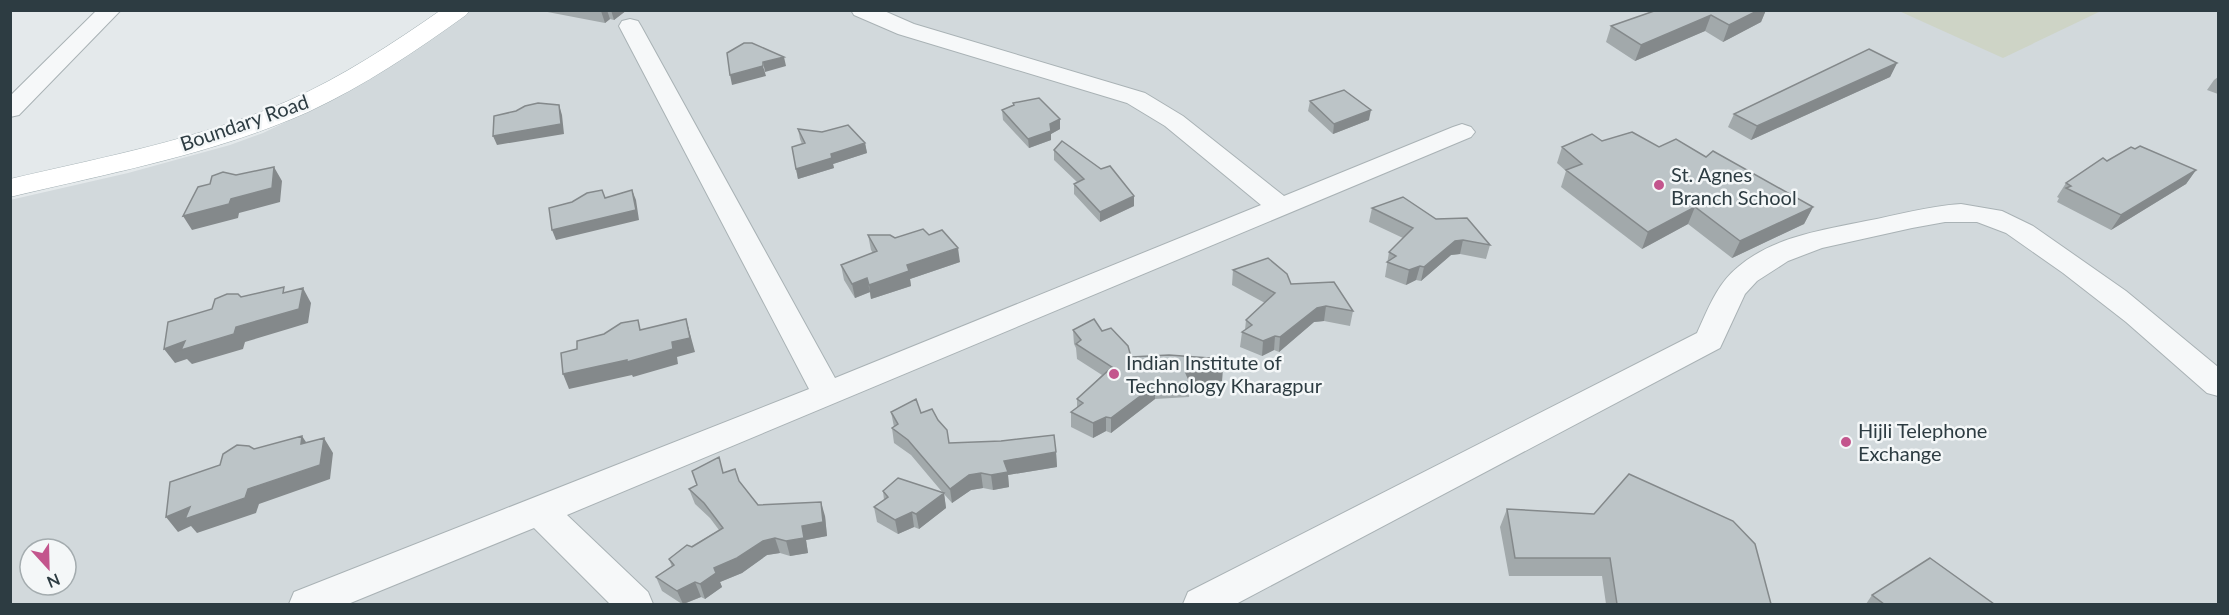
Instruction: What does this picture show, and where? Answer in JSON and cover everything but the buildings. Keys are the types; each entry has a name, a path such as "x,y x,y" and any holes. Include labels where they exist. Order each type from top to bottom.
{"main road":[{"name":"Boundary Road","path":"15,185 216,135 275,115 333,90 458,10"}],"street":[{"path":"10,110 110,10"},
{"path":"862,10 879,20 918,33 1136,98 1174,121 1281,207"},
{"path":"630,26 828,394"},
{"path":"308,604 828,394 1462,132"},
{"path":"1202,604 1709,340 1734,288 1753,268 1795,248 1835,236 1934,216 1962,214 1992,216 2016,228 2127,305 2218,385"},
{"path":"540,511 634,604"}],"shaded area":[{"name":"Indian Institute of Technology Kharagpur","path":"468,11 2218,11 2218,604 11,604 10,200 128,173 230,145 263,133 336,98"},
{"path":"1899,11 2101,11 2003,58"}],"place":[{"name":"St. Agnes Branch School","path":"1659,185"},
{"name":"Indian Institute of Technology Kharagpur","path":"1114,374"},
{"name":"Hijli Telephone Exchange","path":"1846,442"}]}
